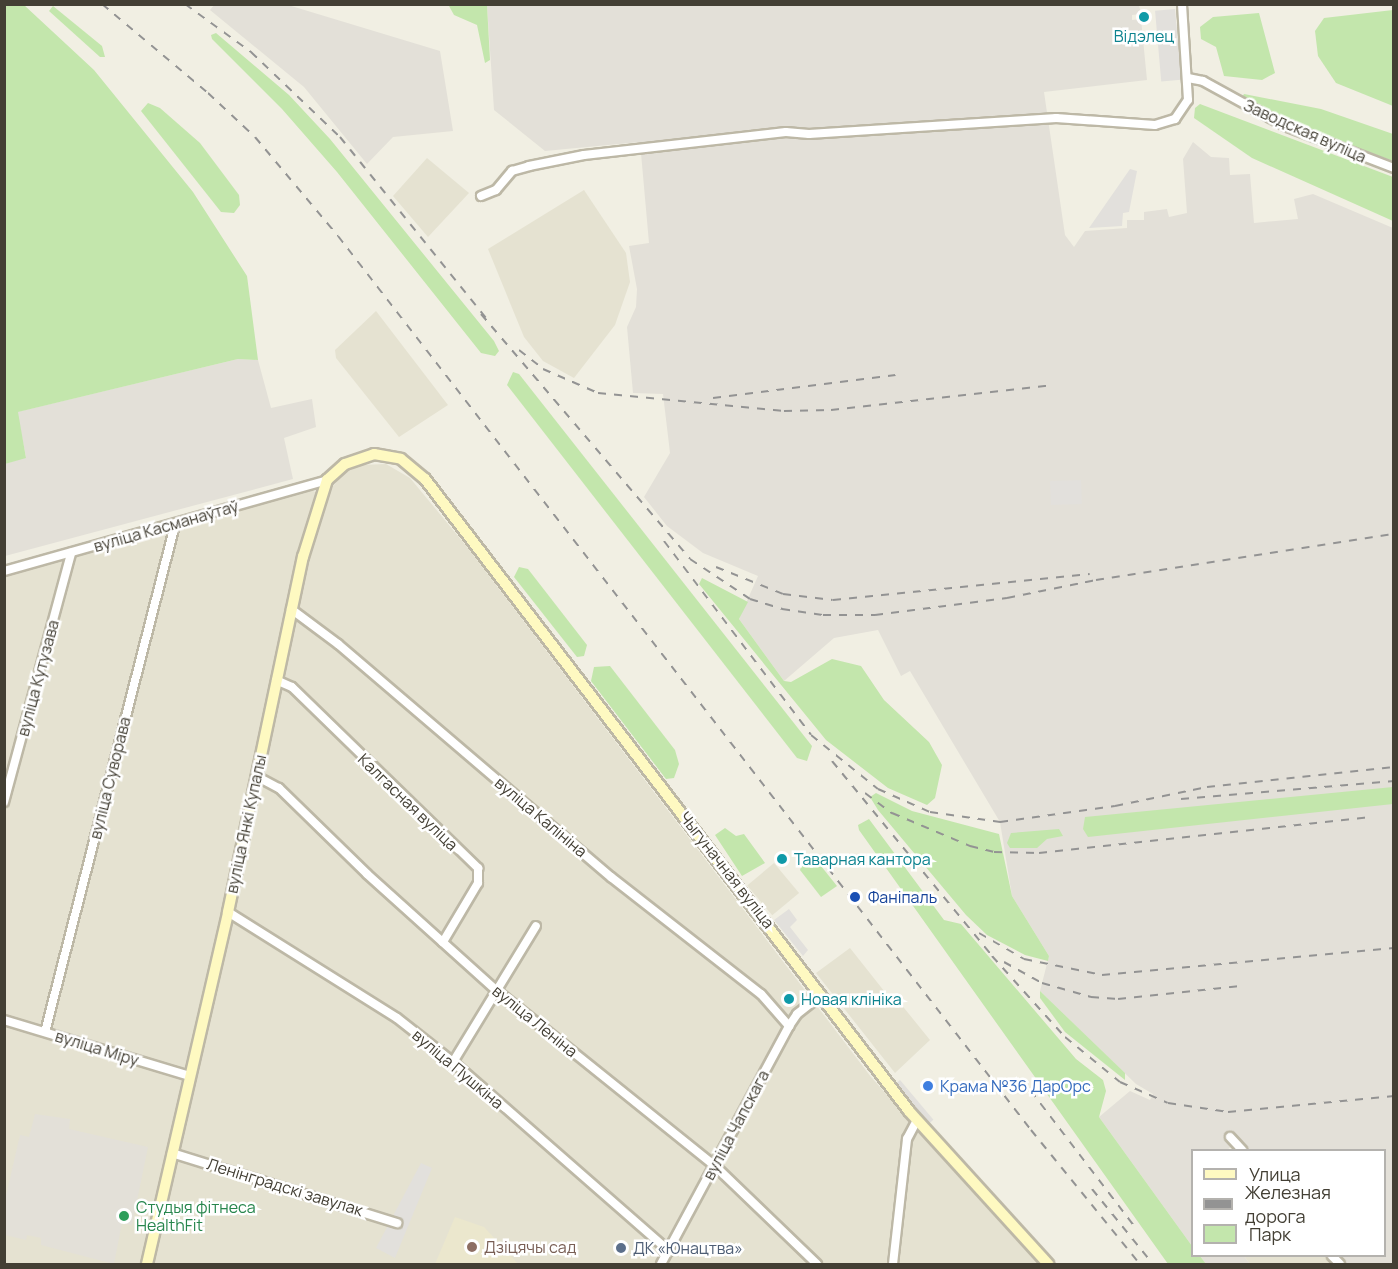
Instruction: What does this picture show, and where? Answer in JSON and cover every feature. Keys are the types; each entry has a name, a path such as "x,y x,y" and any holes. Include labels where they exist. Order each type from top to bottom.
{"street":[{"path":"481,196 496,190 512,171 529,166 584,155 719,139 1056,118 1155,125 1175,119 1188,100 1182,4"},
{"name":"Заводская вуліца","path":"1188,78 1203,81 1285,126 1394,168"},
{"name":"Чыгуначная вуліца","path":"327,480 345,464 374,454 395,457 413,468 917,1120 1048,1264"},
{"name":"вуліца Касманаўтаў","path":"4,571 175,525 327,480"},
{"name":"вуліца Янкі Купалы","path":"147,1264 228,912 291,609 327,480"},
{"name":"вуліца Суворава","path":"45,1032 175,525"},
{"name":"вуліца Кутузава","path":"4,802 71,553"},
{"name":"вуліца Калініна","path":"291,609 338,644 612,877 761,994 789,1026"},
{"name":"Калгасная вуліца","path":"276,680 292,687 409,806 478,868 478,883 442,942"},
{"name":"вуліца Леніна","path":"256,776 279,788 496,990 714,1165 817,1264"},
{"name":"вуліца Пушкіна","path":"228,912 397,1018 453,1062 669,1251"},
{"path":"453,1062 536,926"},
{"name":"вуліца Чапскага","path":"661,1264 789,1026 797,1014 821,995"},
{"name":"вуліца Міру","path":"4,1020 189,1076"},
{"path":"893,1264 907,1139 917,1120"},
{"path":"1230,1137 1241,1149"},
{"name":"Ленінградскі завулак","path":"172,1153 397,1223"}],"shaded area":[{"path":"215,4 288,5 440,51 453,131 393,137 367,164 304,87 210,10"},
{"path":"487,5 1139,5 1141,14 1132,15 1132,20 1141,19 1147,80 1044,92 1065,235 1074,247 1085,231 1127,228 1127,220 1144,220 1144,212 1167,209 1169,217 1187,213 1183,159 1193,142 1211,157 1229,158 1230,175 1250,174 1254,223 1298,219 1294,199 1313,194 1393,228 1393,1264 1343,1264 1337,1257 1386,1257 1386,1149 1247,1149 1239,1140 1228,1149 1191,1149 1191,1245 1099,1117 1130,1091 1150,1100 1153,1094 1136,1084 1040,991 1049,956 1012,896 1000,822 910,671 901,676 878,630 834,638 784,681 739,619 758,576 703,553 667,526 644,497 670,453 663,394 633,393 627,327 636,307 637,289 629,246 649,243 640,142 545,151 494,110"},
{"path":"1175,9 1181,80 1161,81 1155,11"},
{"path":"427,158 469,193 428,237 393,196"},
{"path":"1130,169 1137,171 1129,212 1123,213 1122,226 1089,228"},
{"path":"584,190 626,253 630,282 615,325 574,378 543,361 524,337 488,249"},
{"path":"376,311 448,405 399,437 336,358 335,350"},
{"path":"238,359 258,360 271,408 312,399 316,427 284,438 293,479 5,556 5,464 26,457 17,412"},
{"path":"386,464 410,478 468,548 871,1077 1039,1264 5,1264 5,574 311,490 325,496 343,474 361,465"},
{"path":"1081,480 1082,504 1051,505 1050,481"},
{"path":"774,863 799,893 772,915 747,885"},
{"path":"789,909 797,920 790,927 808,950 803,956 774,920"},
{"path":"850,948 892,1001 896,998 930,1040 895,1073 816,973"},
{"path":"900,1080 933,1120 927,1125 894,1085"},
{"path":"35,1114 70,1119 69,1129 148,1147 132,1225 122,1223 114,1264 41,1245 41,1238 27,1235 26,1240 5,1235 5,1200 20,1135 29,1137"},
{"path":"421,1163 432,1168 395,1258 376,1248"},
{"name":"Дзіцячы сад","path":"455,1217 484,1227 518,1264 435,1264"},
{"path":"1201,1257 1245,1257 1250,1264 1206,1264"},
{"path":"1245,1257 1327,1257 1334,1264 1250,1264"}],"green space":[{"path":"4,5 24,5 94,70 193,192 247,276 258,360 238,359 18,412 26,458 5,464"},
{"path":"487,5 490,60 485,63 477,25 454,15 449,6"},
{"path":"53,6 102,46 105,57 100,57 49,11"},
{"path":"1394,10 1393,106 1336,83 1318,56 1315,31 1324,18"},
{"path":"1259,13 1275,73 1262,80 1224,76 1216,47 1201,39 1200,27 1213,17"},
{"path":"216,33 289,95 330,139 494,341 499,351 495,356 481,353 337,172 282,109 212,39 211,35"},
{"path":"1244,94 1321,109 1393,134 1393,161 1316,133 1241,99"},
{"path":"148,103 160,108 200,143 239,195 240,205 234,213 221,212 141,111"},
{"path":"1200,104 1393,177 1393,221 1252,158 1194,118 1195,108"},
{"path":"513,372 519,374 812,746 807,761 797,758 507,385"},
{"path":"519,567 528,569 587,645 584,656 577,657 514,577"},
{"path":"702,578 748,602 739,619 784,681 791,682 832,659 861,666 884,700 929,742 942,765 935,798 927,805 888,788 826,740 699,584"},
{"path":"610,666 675,750 679,764 674,778 666,779 591,681 594,667"},
{"path":"1393,787 1393,804 1088,837 1083,829 1085,817"},
{"path":"876,793 912,811 999,834 1012,896 1049,956 1048,961 1025,955 987,935 966,915 878,810 870,797"},
{"path":"869,819 944,920 961,924 1076,1059 1103,1080 1106,1091 1099,1117 1191,1245 1191,1257 1201,1257 1206,1264 1168,1264 859,830 858,825"},
{"path":"725,828 736,836 744,834 765,863 742,876 715,835"},
{"path":"1059,829 1063,836 1047,839 1037,848 1010,848 1007,843 1011,833"},
{"path":"813,856 837,886 821,897 800,870 804,858"},
{"path":"1040,991 1125,1073 1125,1080 1065,1032 1040,998"}],"railway":[{"path":"102,4 208,93 255,137 338,236 1031,1130 1140,1264"},
{"path":"185,4 251,52 340,137 487,319"},
{"path":"481,314 690,559 750,599 782,609 823,615 875,615 1007,598 1096,580 1394,534"},
{"path":"519,350 543,369 598,393 784,411 831,410 1054,385"},
{"path":"713,398 896,375"},
{"path":"664,541 811,735 878,789 930,812 1000,822 1115,806 1207,787 1394,767"},
{"path":"716,567 783,594 833,600 1090,574"},
{"path":"832,761 992,956 1065,1037 1120,1082 1168,1103 1228,1112 1394,1096"},
{"path":"1181,799 1394,781"},
{"path":"865,793 892,813 970,846 994,852 1039,853 1371,817"},
{"path":"979,933 1024,959 1102,975 1394,948"},
{"path":"1004,962 1042,983 1091,997 1118,999 1240,986"},
{"path":"1021,1078 1135,1227"},
{"path":"1092,1189 1153,1264"}],"place":[{"name":"Відэлец","path":"1144,17"},
{"name":"Таварная кантора","path":"782,859"},
{"name":"Фаніпаль","path":"855,897"},
{"name":"Новая клініка","path":"789,999"},
{"name":"Крама №36 ДарОрс","path":"928,1086"},
{"name":"Студыя фітнеса HealthFit","path":"124,1216"},
{"name":"Дзіцячы сад","path":"472,1247"},
{"name":"ДК «Юнацтва»","path":"621,1248"}]}
